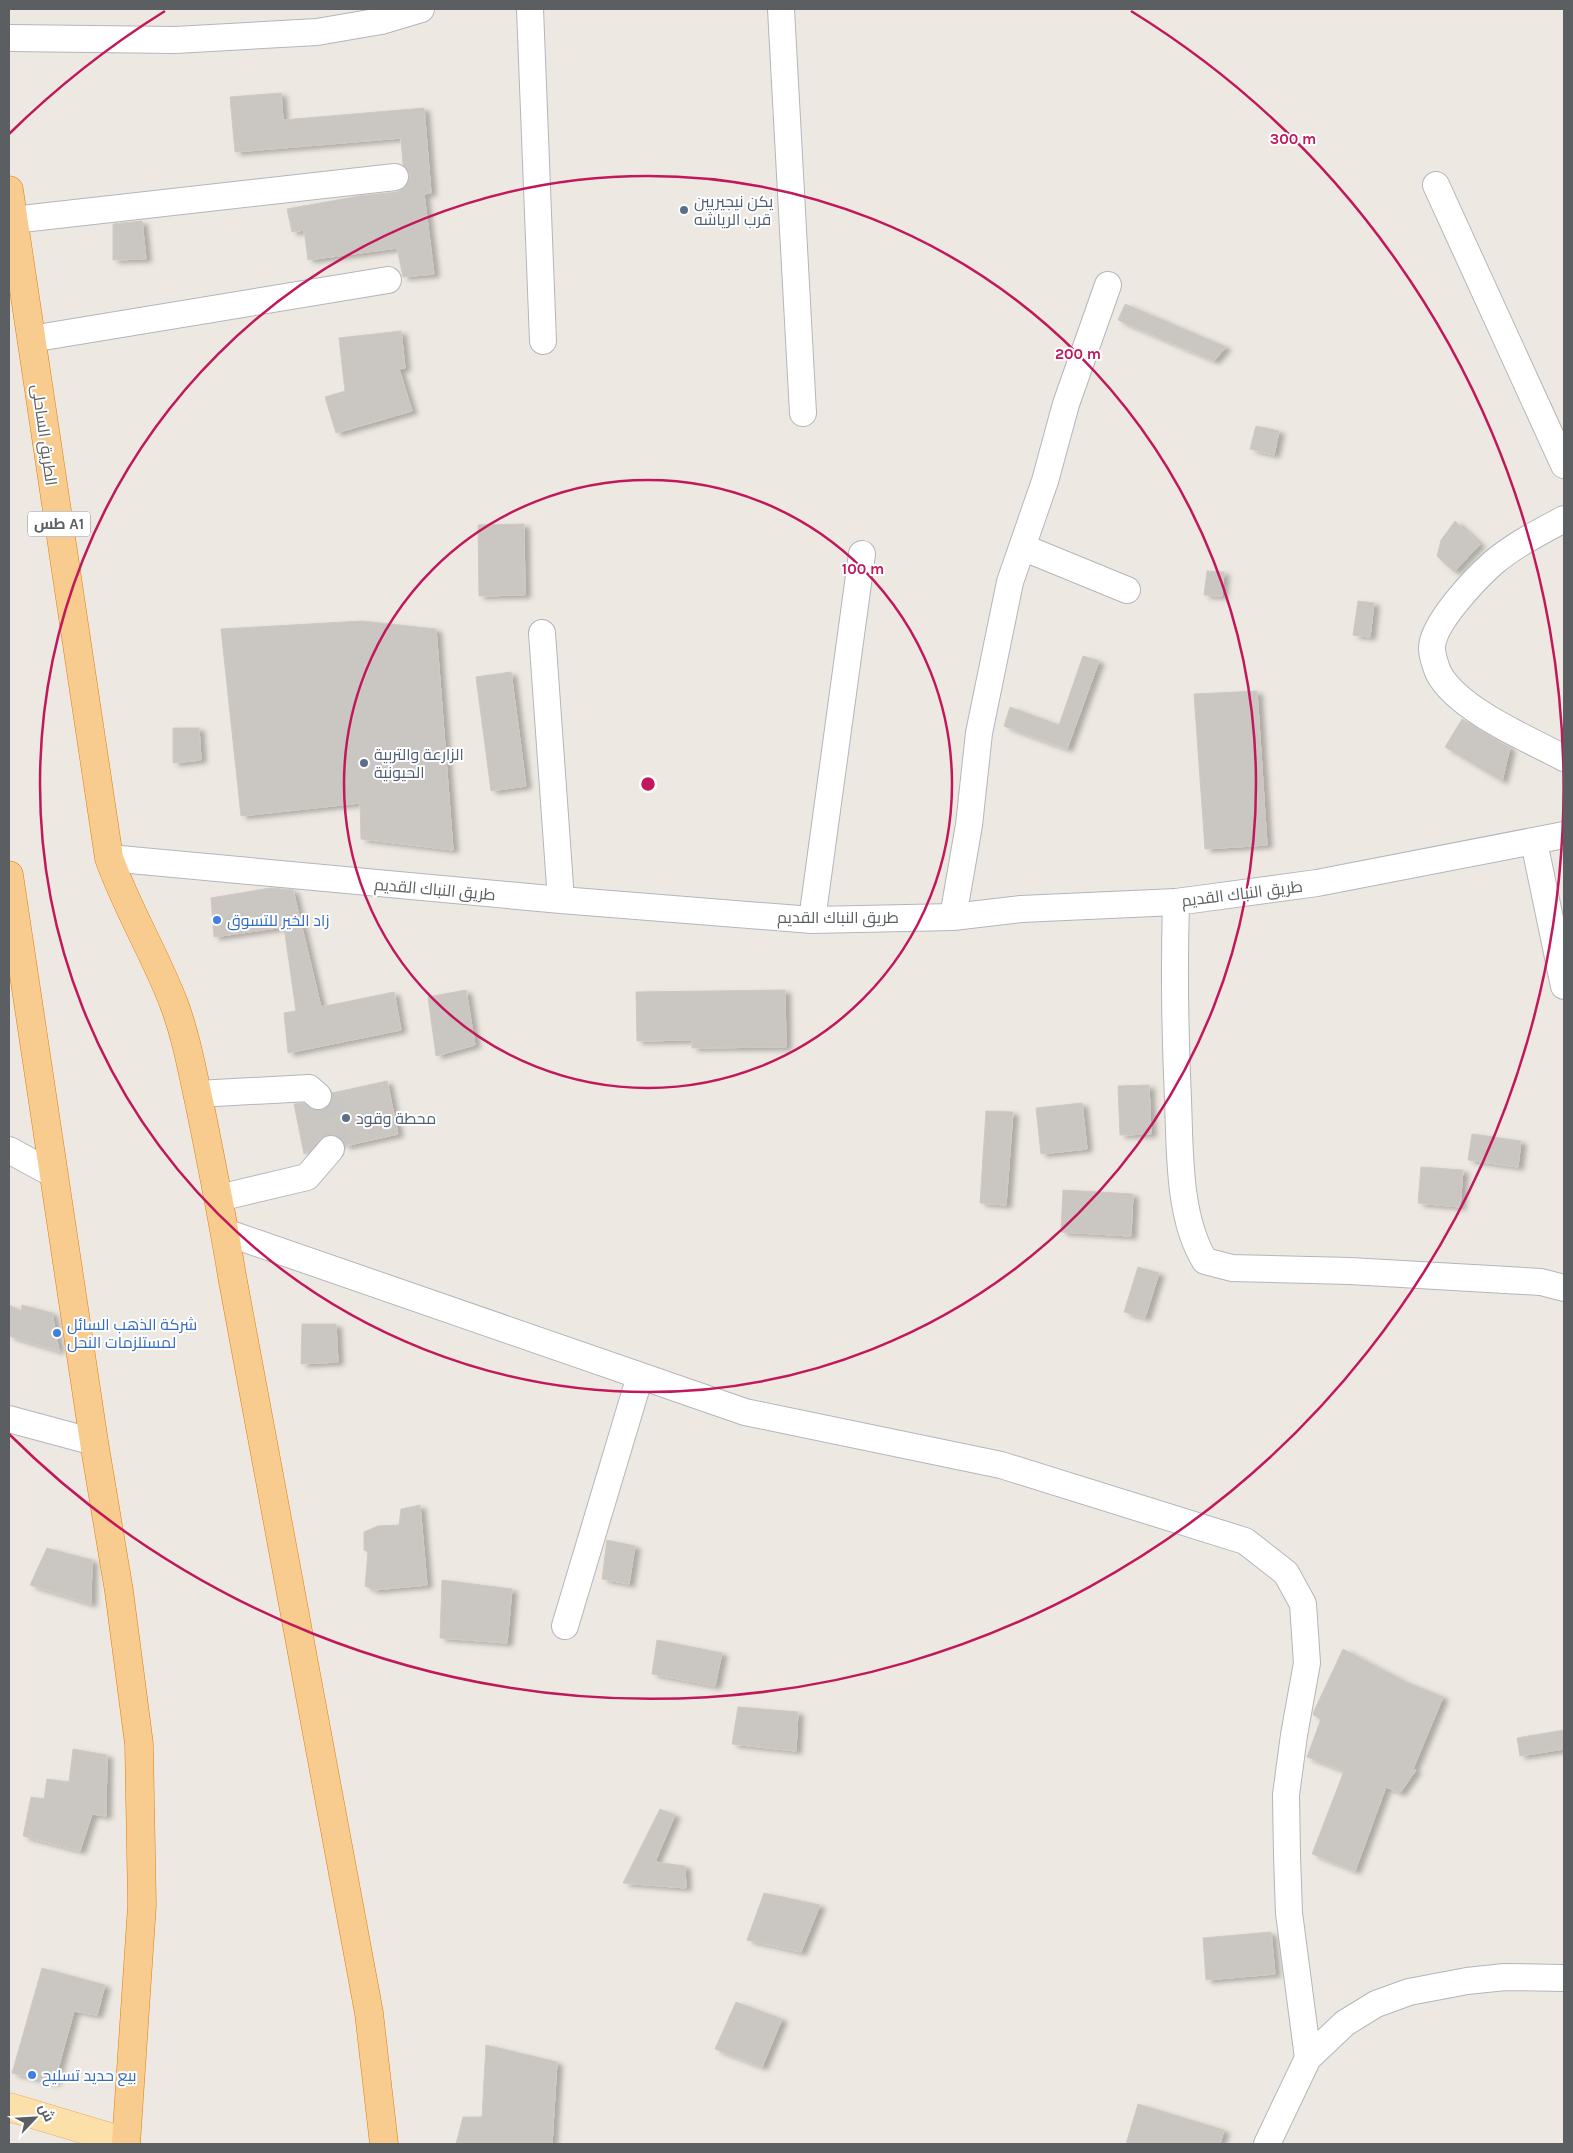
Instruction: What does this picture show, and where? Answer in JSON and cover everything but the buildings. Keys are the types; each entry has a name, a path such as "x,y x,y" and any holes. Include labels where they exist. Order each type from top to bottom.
{"highway":[{"name":"الطريق الساحلى","path":"9,190 108,858 131,914 174,1005 187,1046 219,1198 369,2013 384,2144"},
{"path":"9,875 94,1442 119,1591 139,1744 142,1905 126,2143"}],"main road":[{"path":"9,2107 126,2143"}],"street":[{"path":"9,38 175,40 318,32 381,21 421,9"},
{"path":"530,9 543,341"},
{"path":"781,9 804,413"},
{"path":"13,220 395,177"},
{"path":"1436,185 1564,465"},
{"path":"31,339 388,280"},
{"path":"953,917 969,825 979,733 1010,582 1045,481 1066,404 1108,285"},
{"path":"1564,519 1530,538 1494,562 1462,594 1441,623 1432,647 1438,673 1454,693 1514,733 1564,758"},
{"path":"1022,547 1127,590"},
{"path":"812,920 862,554"},
{"path":"542,633 560,900"},
{"name":"طريق النباك القديم","path":"108,858 560,900 812,920 953,917 1021,909 1176,902 1317,883 1564,835"},
{"path":"1534,842 1564,986"},
{"path":"1176,902 1174,970 1180,1161 1190,1228 1195,1245 1205,1260 1232,1268 1350,1271 1541,1282 1564,1288"},
{"path":"197,1094 309,1088 318,1096"},
{"path":"219,1198 307,1177 331,1149"},
{"path":"9,1150 53,1174"},
{"path":"225,1232 745,1412 1002,1465 1245,1541 1286,1573 1303,1604 1307,1663 1294,1735 1286,1804 1289,1913 1308,2058"},
{"path":"565,1626 640,1376"},
{"path":"9,1419 94,1442"},
{"path":"1267,2144 1308,2058 1345,2023 1376,2004 1409,1992 1467,1981 1505,1977 1564,1978"}],"tunnel":[{"path":"318,1096 332,1110 337,1137 331,1149"}],"place":[{"name":"يكن نيجيريين قرب الرياشه","path":"684,210"},
{"name":"الزارعة والتربية الحيونية","path":"364,763"},
{"name":"زاد الخير للتسوق","path":"217,920"},
{"name":"محطة وقود","path":"346,1118"},
{"name":"شركة الذهب السائل لمستلزمات النحل","path":"57,1333"},
{"name":"بيع حديد تسليح","path":"32,2075"}]}
